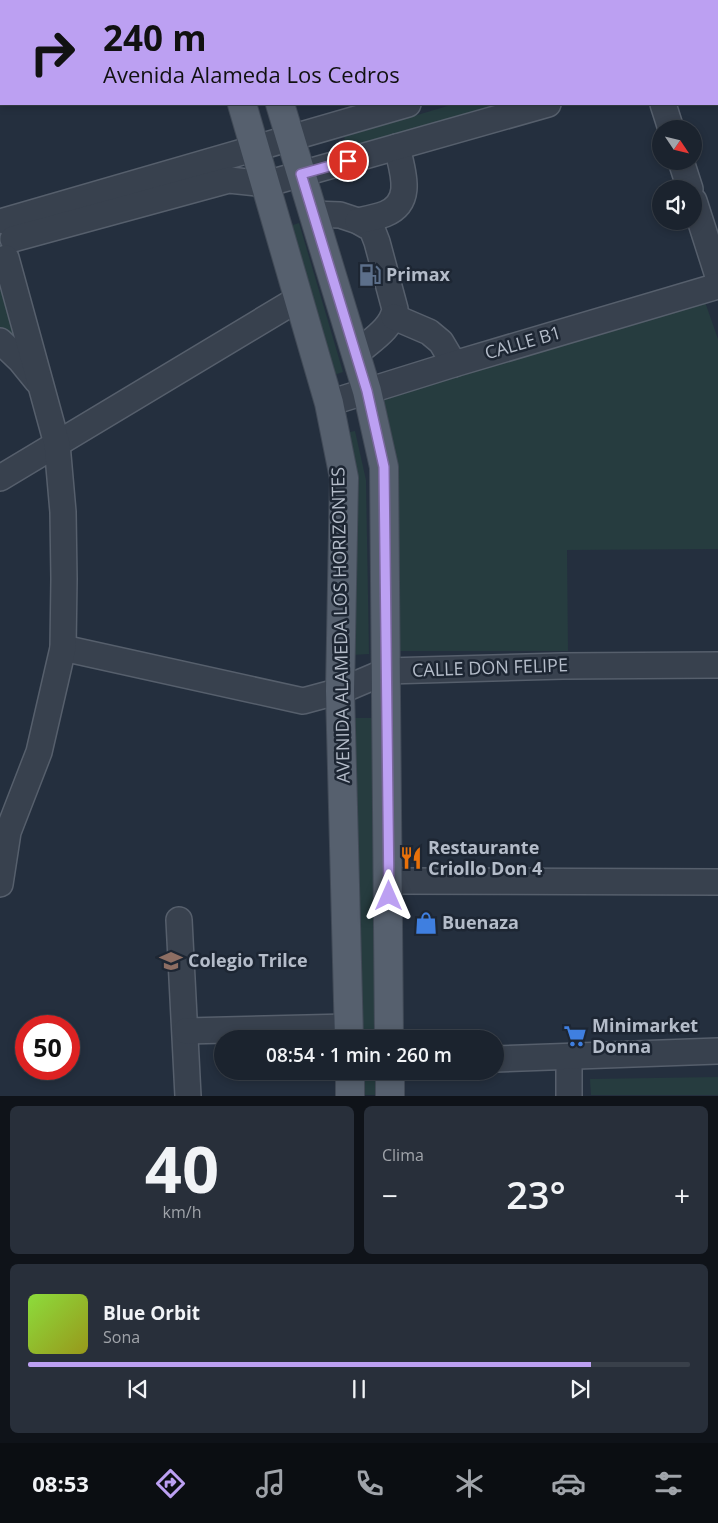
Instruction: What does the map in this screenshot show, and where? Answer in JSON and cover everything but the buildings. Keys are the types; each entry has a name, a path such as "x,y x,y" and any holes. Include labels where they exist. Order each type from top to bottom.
{"main road":[{"name":"AVENIDA ALAMEDA LOS HORIZONTES","path":"242,105 328,402 344,478 340,691 348,1030"},
{"path":"280,105 367,391 384,467 389,1030"},
{"path":"350,1080 350,1096"},
{"path":"390,1080 390,1096"}],"street":[{"path":"5,240 255,149 405,105"},
{"path":"5,240 229,180 266,184 544,105"},
{"path":"663,105 668,120"},
{"path":"358,221 387,213 398,205 404,194 406,182 397,147"},
{"path":"313,214 340,215 358,221 372,229 378,242 395,309 394,317 389,324 356,354"},
{"path":"702,226 718,276"},
{"path":"0,884 4,838 39,752 63,648 63,512 57,444 5,240"},
{"name":"CALLE B1","path":"328,402 718,286"},
{"path":"0,478 298,299"},
{"path":"394,317 429,332 441,342 454,364"},
{"path":"0,340 20,360 42,388"},
{"name":"CALLE DON FELIPE","path":"63,648 303,701 340,691 387,671 563,666 718,665"},
{"path":"389,881 718,882"},
{"path":"179,920 188,1096"},
{"path":"186,1031 214,1031"},
{"path":"504,1059 718,1051"},
{"path":"568,1056 569,1096"}],"green space":[{"path":"451,105 518,105 349,155 344,137"},
{"path":"299,223 343,372 328,377 284,228"},
{"path":"4,289 23,343 0,329 0,291"},
{"path":"704,299 718,339 718,549 567,550 568,651 399,651 381,399"},
{"path":"355,431 366,480 369,654 352,655 339,434"},
{"path":"351,718 373,718 379,1030 357,1030"},
{"path":"718,1077 718,1095 591,1095 590,1079"},
{"path":"358,1080 380,1080 380,1095 358,1095"}],"place":[{"name":"Primax","path":"370,275"},
{"name":"Restaurante Criollo Don 4","path":"411,858"},
{"name":"Buenaza","path":"426,923"},
{"name":"Colegio Trilce","path":"171,961"},
{"name":"Minimarket Donna","path":"575,1036"}],"route":[{"path":"348,161 301,174 367,391 384,467 389,896"}]}
